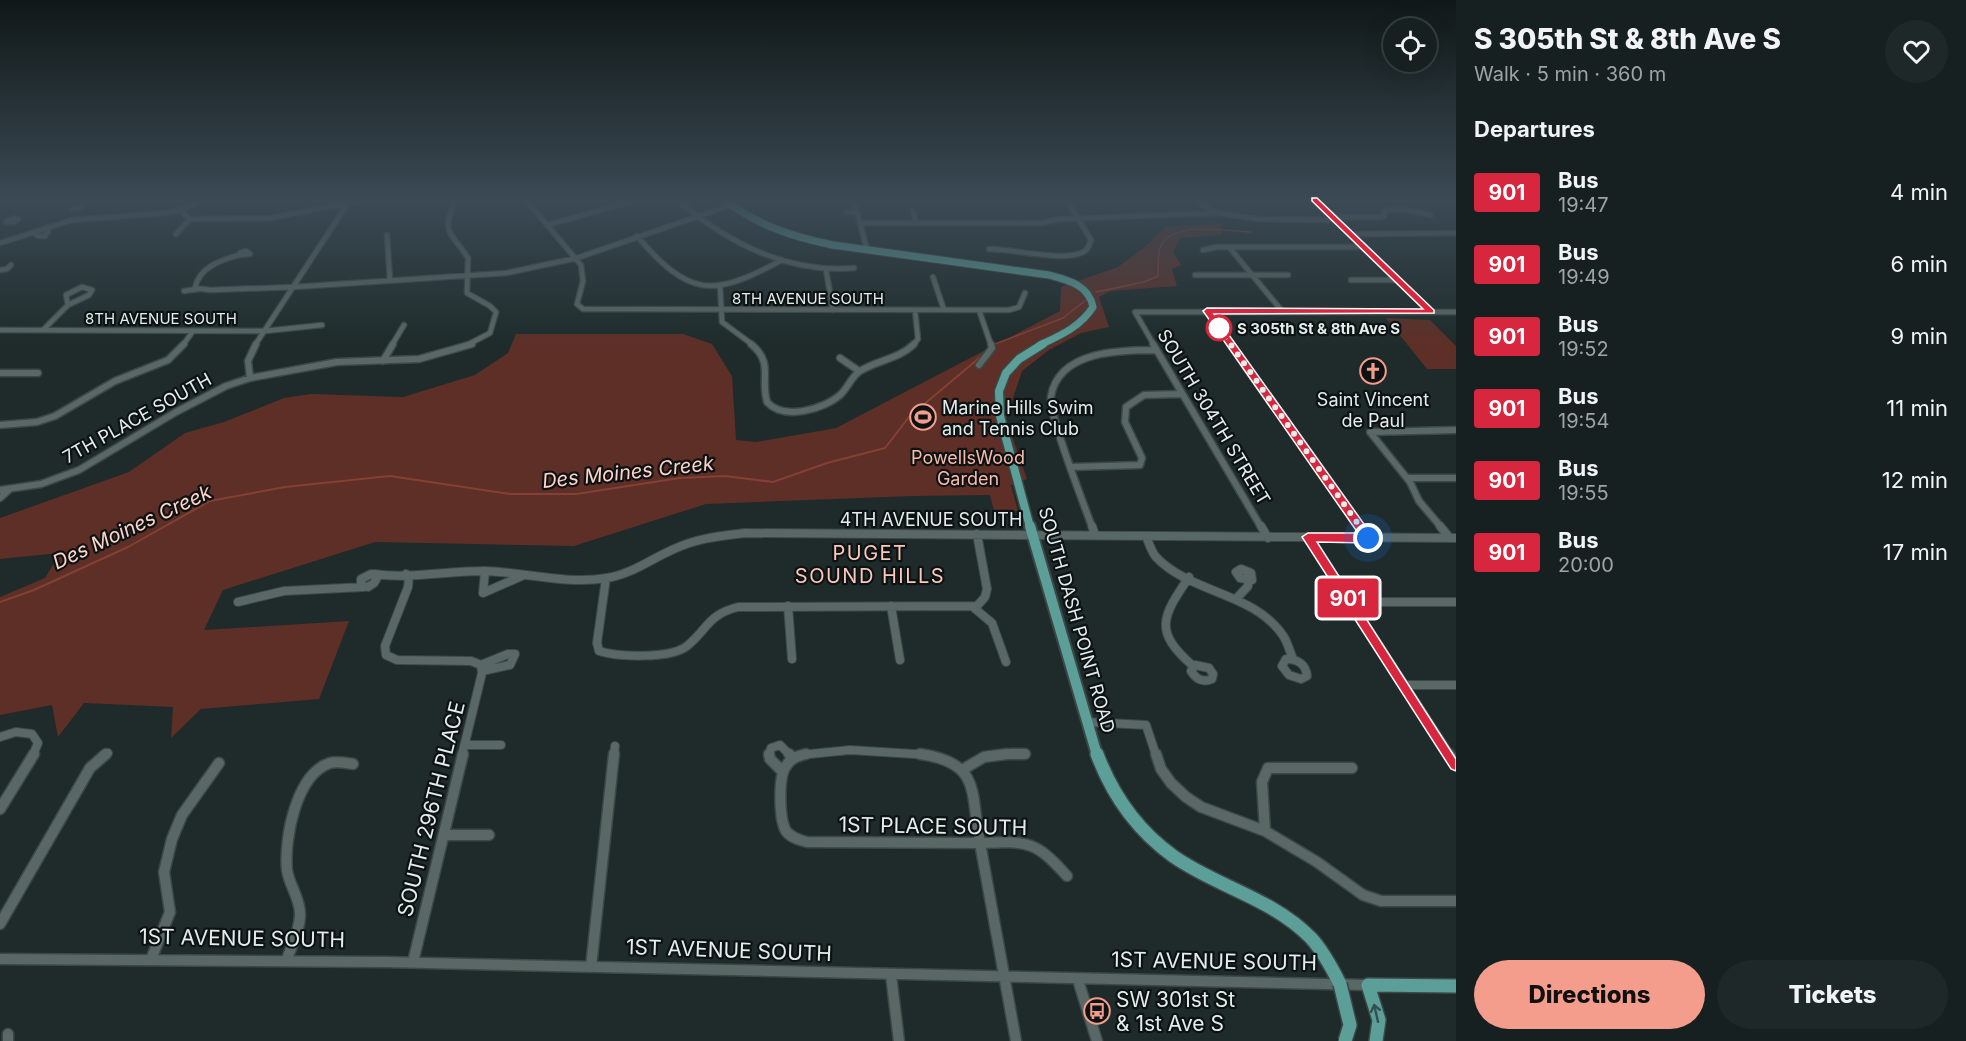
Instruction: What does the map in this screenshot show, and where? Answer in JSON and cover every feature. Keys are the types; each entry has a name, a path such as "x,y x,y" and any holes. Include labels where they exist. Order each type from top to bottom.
{"main road":[{"name":"SOUTH DASH POINT ROAD","path":"858,249 1049,275 1075,283 1090,296 1093,307 1089,316 1018,359 1008,371 999,390 1000,416 1051,603 1106,778 1119,802 1150,837 1188,865 1264,901 1301,926 1322,951 1341,984 1350,1025 1345,1041"},
{"name":"1ST AVENUE SOUTH","path":"1368,985 1456,986"},
{"path":"1368,985 1377,1011 1380,1030 1377,1041"}],"street":[{"path":"250,378 249,357 319,249"},
{"path":"388,249 390,280"},
{"path":"460,249 468,258 468,277"},
{"path":"568,249 577,258"},
{"path":"184,291 195,287 294,287 468,277 506,273 577,258 603,249"},
{"path":"649,249 678,278 698,284 720,285 750,277 782,260"},
{"path":"753,249 782,260 826,270 854,268"},
{"path":"988,249 1042,252 1069,257 1078,255 1087,249"},
{"path":"1203,250 1215,249"},
{"path":"1230,249 1282,311"},
{"path":"1366,249 1431,311"},
{"path":"195,287 213,265 239,255"},
{"name":"8TH AVENUE SOUTH","path":"577,258 583,273 582,290 578,303 580,308 1016,309 1021,305 1026,293"},
{"path":"826,270 833,310"},
{"path":"1195,275 1288,275"},
{"name":"7TH PLACE SOUTH","path":"0,490 49,482 92,463 176,412 226,386 250,378 337,362 430,357 486,337 492,328 495,310 467,295 468,277"},
{"path":"933,277 944,310"},
{"path":"1351,280 1398,280"},
{"path":"720,285 722,322 762,356 766,372 766,397 773,407"},
{"path":"43,330 68,305 89,296 92,290 82,288 70,292 66,295 68,305"},
{"path":"766,412 773,407 798,411 824,405 843,391 851,378 859,371 913,346 918,339 915,310"},
{"path":"979,310 992,346 989,354 979,365"},
{"path":"1207,311 1456,312"},
{"path":"1207,311 1368,538"},
{"name":"SOUTH 304TH STREET","path":"1207,311 1135,312 1268,538"},
{"path":"383,361 404,325"},
{"name":"8TH AVENUE SOUTH","path":"0,330 265,331 322,326"},
{"path":"0,425 36,422 50,418 115,381 168,360 184,346 193,331"},
{"path":"1095,535 1051,409 1050,391 1064,372 1098,354 1113,351 1156,350"},
{"path":"840,358 859,371"},
{"path":"0,373 38,373"},
{"path":"1071,467 1140,465 1142,458 1125,422 1124,412 1131,402 1141,396 1181,393"},
{"path":"1452,537 1418,500 1407,478 1370,432 1456,430"},
{"path":"1407,478 1456,478"},
{"path":"0,498 10,489"},
{"name":"4TH AVENUE SOUTH","path":"238,602 264,594 344,589 362,583 365,575 375,578 406,574 485,571 564,579 606,578 638,568 686,543 726,534 1452,537"},
{"path":"606,578 597,646 601,652 618,656 675,653 687,646 713,617 726,610 753,606 973,607 982,603 987,591 977,534"},
{"path":"1146,536 1155,555 1189,578 1237,598 1276,629 1290,650 1293,659"},
{"path":"1308,537 1456,764"},
{"name":"4TH AVENUE SOUTH","path":"485,571 483,593 524,575"},
{"name":"SOUTH 296TH PLACE","path":"406,574 409,576 408,587 384,649 389,657 403,660 471,661 482,668 466,745 413,962"},
{"path":"1189,578 1167,612 1165,626 1171,646 1193,666"},
{"path":"1237,598 1248,586 1248,581"},
{"path":"1351,602 1456,602"},
{"path":"788,606 792,659"},
{"path":"891,606 900,660"},
{"path":"973,607 985,614 995,627 1006,662"},
{"path":"1404,685 1456,685"},
{"path":"1087,722 1146,725 1161,769 1171,783 1186,797 1201,807 1265,831 1317,862 1363,895 1381,901 1456,901"},
{"path":"0,737 25,732 32,735 38,742 33,756 0,808"},
{"path":"466,745 501,745"},
{"path":"591,967 615,746"},
{"path":"791,760 780,746 771,748 770,759 783,772 791,760 819,752 920,753 948,759 962,770 968,781 1016,1041"},
{"path":"0,924 90,768 101,756 108,753"},
{"path":"962,770 972,760 983,755 1025,754"},
{"path":"152,957 170,912 164,872 172,838 182,815 219,763"},
{"path":"287,959 300,917 290,883 287,859 289,836 298,800 308,780 322,767 334,763 353,764"},
{"path":"1265,831 1262,782 1268,768 1352,768"},
{"name":"1ST PLACE SOUTH","path":"783,772 783,818 789,834 807,842 1017,842 1033,845 1046,852 1067,876"},
{"path":"444,835 489,835"},
{"name":"1ST AVENUE SOUTH","path":"0,959 152,957 287,959 1078,980 1368,985"},
{"path":"891,975 899,1041"},
{"path":"1078,980 1097,1041"}],"green space":[{"name":"PowellsWood Garden","path":"1143,249 1175,249 1173,252 1181,265 1172,269 1177,286 1111,291 1099,297 1109,327 1081,333 1049,350 1022,371 1006,419 1027,479 1011,485 1018,511 994,511 990,495 706,504 574,546 375,542 223,590 204,630 349,621 319,699 201,709 171,738 173,707 84,703 58,737 52,705 0,715 0,597 45,578 60,553 0,559 0,518 129,472 185,433 224,422 284,398 311,394 403,397 475,375 508,353 516,334 683,334 712,344 732,376 736,440 756,442 836,428 1060,311 1061,287 1118,267"},
{"path":"1386,318 1430,320 1456,346 1456,369 1427,369"}],"waterway":[{"name":"Des Moines Creek","path":"1096,292 1144,282 1158,276 1160,249"},
{"name":"Des Moines Creek","path":"995,344 1063,318 1086,300"},
{"name":"Des Moines Creek","path":"0,602 34,590 128,547 210,501 285,487 390,476 510,494 576,494 680,478 725,476 773,482 827,463 885,448 909,417 985,353"}],"bus line":[{"name":"901","path":"1366,249 1431,311 1207,311 1368,538 1308,537 1456,764"}],"place":[{"name":"S 305th St & 8th Ave S","path":"1219,328"},
{"name":"Saint Vincent de Paul","path":"1373,371"},
{"name":"Marine Hills Swim and Tennis Club","path":"923,417"},
{"name":"SW 301st St & 1st Ave S","path":"1097,1011"}],"district":[{"name":"PUGET SOUND HILLS","path":"870,564"}],"route":[{"path":"1219,328 1368,538"}]}
